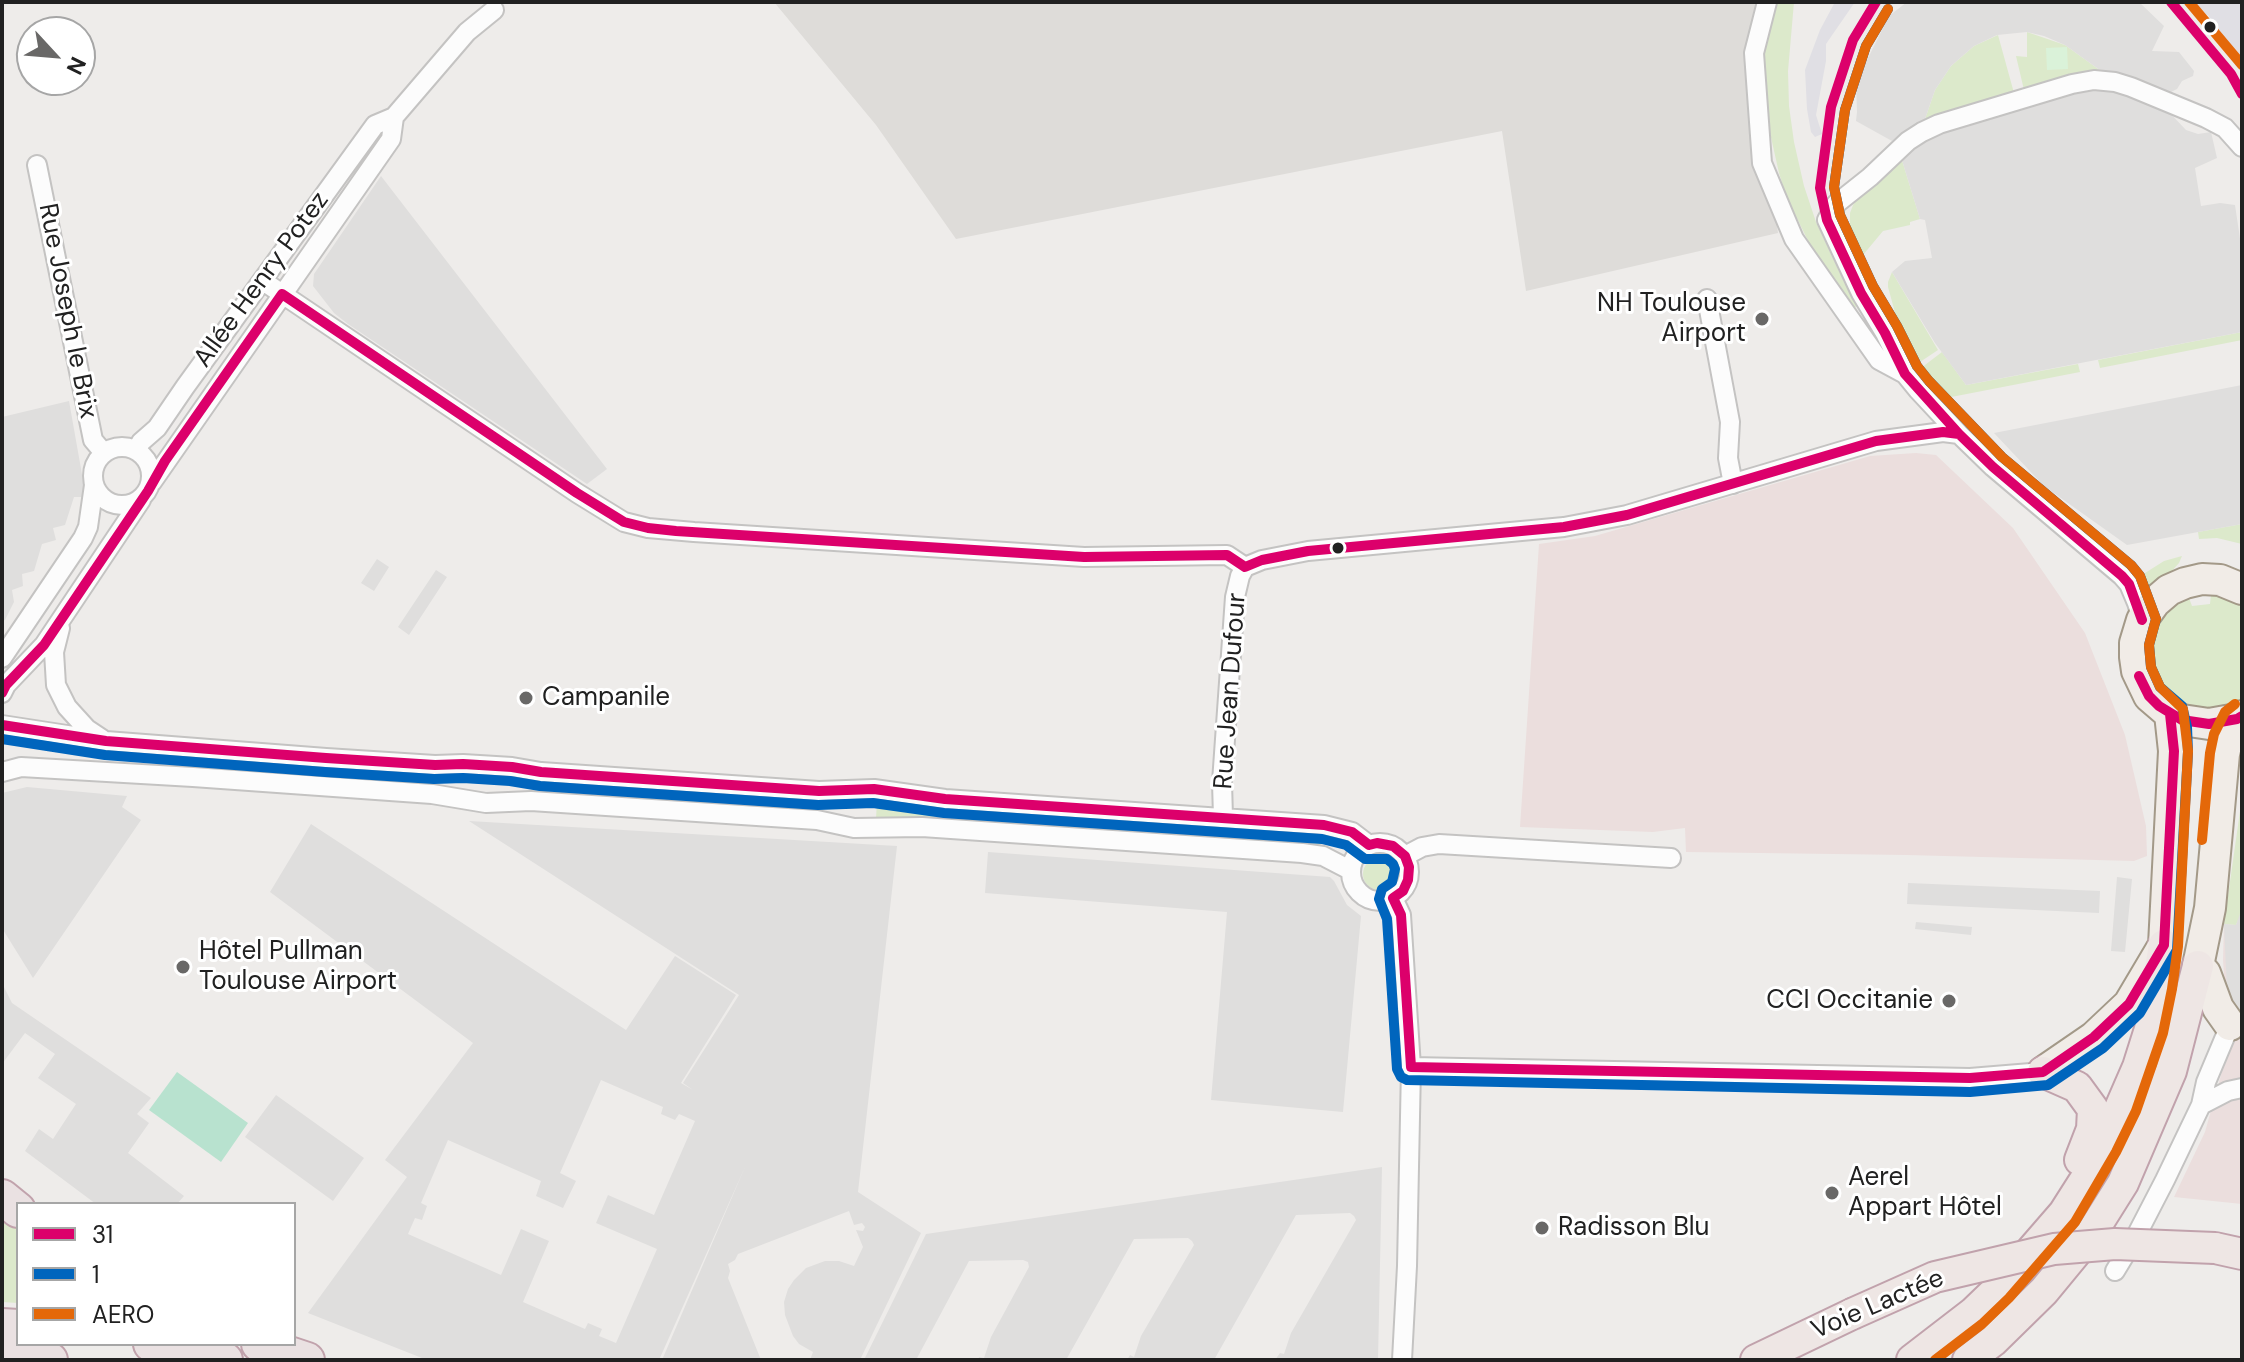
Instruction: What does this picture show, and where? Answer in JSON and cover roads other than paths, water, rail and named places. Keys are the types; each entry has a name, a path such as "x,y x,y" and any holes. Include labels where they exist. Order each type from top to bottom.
{"highway":[{"path":"1912,1360 1973,1313 1999,1288 2064,1213 2085,1180 2123,1106 2138,1067 2150,1029 2164,945"},
{"path":"1968,1360 1993,1341 2044,1291 2091,1234 2123,1183 2171,1071 2198,966"},
{"path":"2043,1072 2077,1087 2093,1109 2092,1129 2086,1146 2043,1239"},
{"name":"Voie Lactée","path":"1756,1360 1935,1277 2054,1249 2115,1244 2228,1251"},
{"path":"160,1346 225,1360"},
{"path":"265,1346 307,1360"},
{"path":"2,1356 50,1360"}],"main road":[{"path":"2239,718 2195,724 2170,714 2149,696 2137,671 2135,643 2142,620 2169,590 2202,579 2220,580 2242,589"},
{"path":"2043,1072 2094,1037 2129,1004 2164,945 2174,751 2170,714"},
{"path":"2236,1032 2218,1008 2205,973 2198,966 2210,908 2224,754 2228,737 2239,718"}],"street":[{"path":"1767,2 1754,53 1762,163 1794,239 1879,360 1905,374"},
{"name":"Allée Henry Potez","path":"137,450 141,442 157,428 375,125 394,117 467,32 494,10"},
{"path":"2142,620 2133,593 2122,576 1993,467 1905,374 1861,293 1827,220 1836,204 1908,141 1939,124 2094,80 2131,87 2206,118 2225,128 2242,147"},
{"name":"Allée Henry Potez","path":"152,482 391,139 394,117"},
{"name":"Rue Joseph le Brix","path":"37,165 93,440 104,453"},
{"path":"263,281 577,493 624,522 648,528 1084,557 1227,555 1245,567 1262,560 1308,551 1564,527 1627,515 1876,441 1943,432 1959,434"},
{"path":"1707,299 1730,422 1728,458 1733,484"},
{"path":"2,658 83,538 88,527 96,462 104,453 120,447 137,450 149,464 152,482 148,491 44,645 2,693"},
{"path":"94,485 99,495 119,506 141,500"},
{"name":"Rue Jean Dufour","path":"1223,817 1222,782 1235,597 1245,567"},
{"path":"64,614 54,652 56,685 67,707 87,729 106,741"},
{"path":"2,725 106,741 435,765 512,767 541,772 819,791 874,789 945,799 1324,825 1352,832 1369,845"},
{"path":"2,772 21,767 193,777 432,794 486,803 546,802 817,820 863,828 922,827 1286,852 1323,856 1350,870"},
{"path":"1385,843 1405,856 1409,867 1408,880 1403,891 1393,898 1376,901 1360,894 1351,879 1350,870 1356,855 1369,845 1385,843"},
{"path":"1405,856 1422,847 1439,844 1671,858"},
{"path":"1393,898 1401,915 1411,1067 1402,1360"},
{"path":"2115,1271 2135,1238 2201,1105 2206,1082 2236,1032"},
{"path":"1411,1067 1970,1078 2043,1072"},
{"path":"2201,1105 2228,1091 2242,1088"}],"place":[{"name":"NH Toulouse Airport","path":"1762,319"},
{"name":"Campanile","path":"526,698"},
{"name":"Hôtel Pullman Toulouse Airport","path":"183,967"},
{"name":"CCI Occitanie","path":"1949,1001"},
{"name":"Aerel Appart Hôtel","path":"1832,1193"},
{"name":"Radisson Blu","path":"1542,1228"}]}
